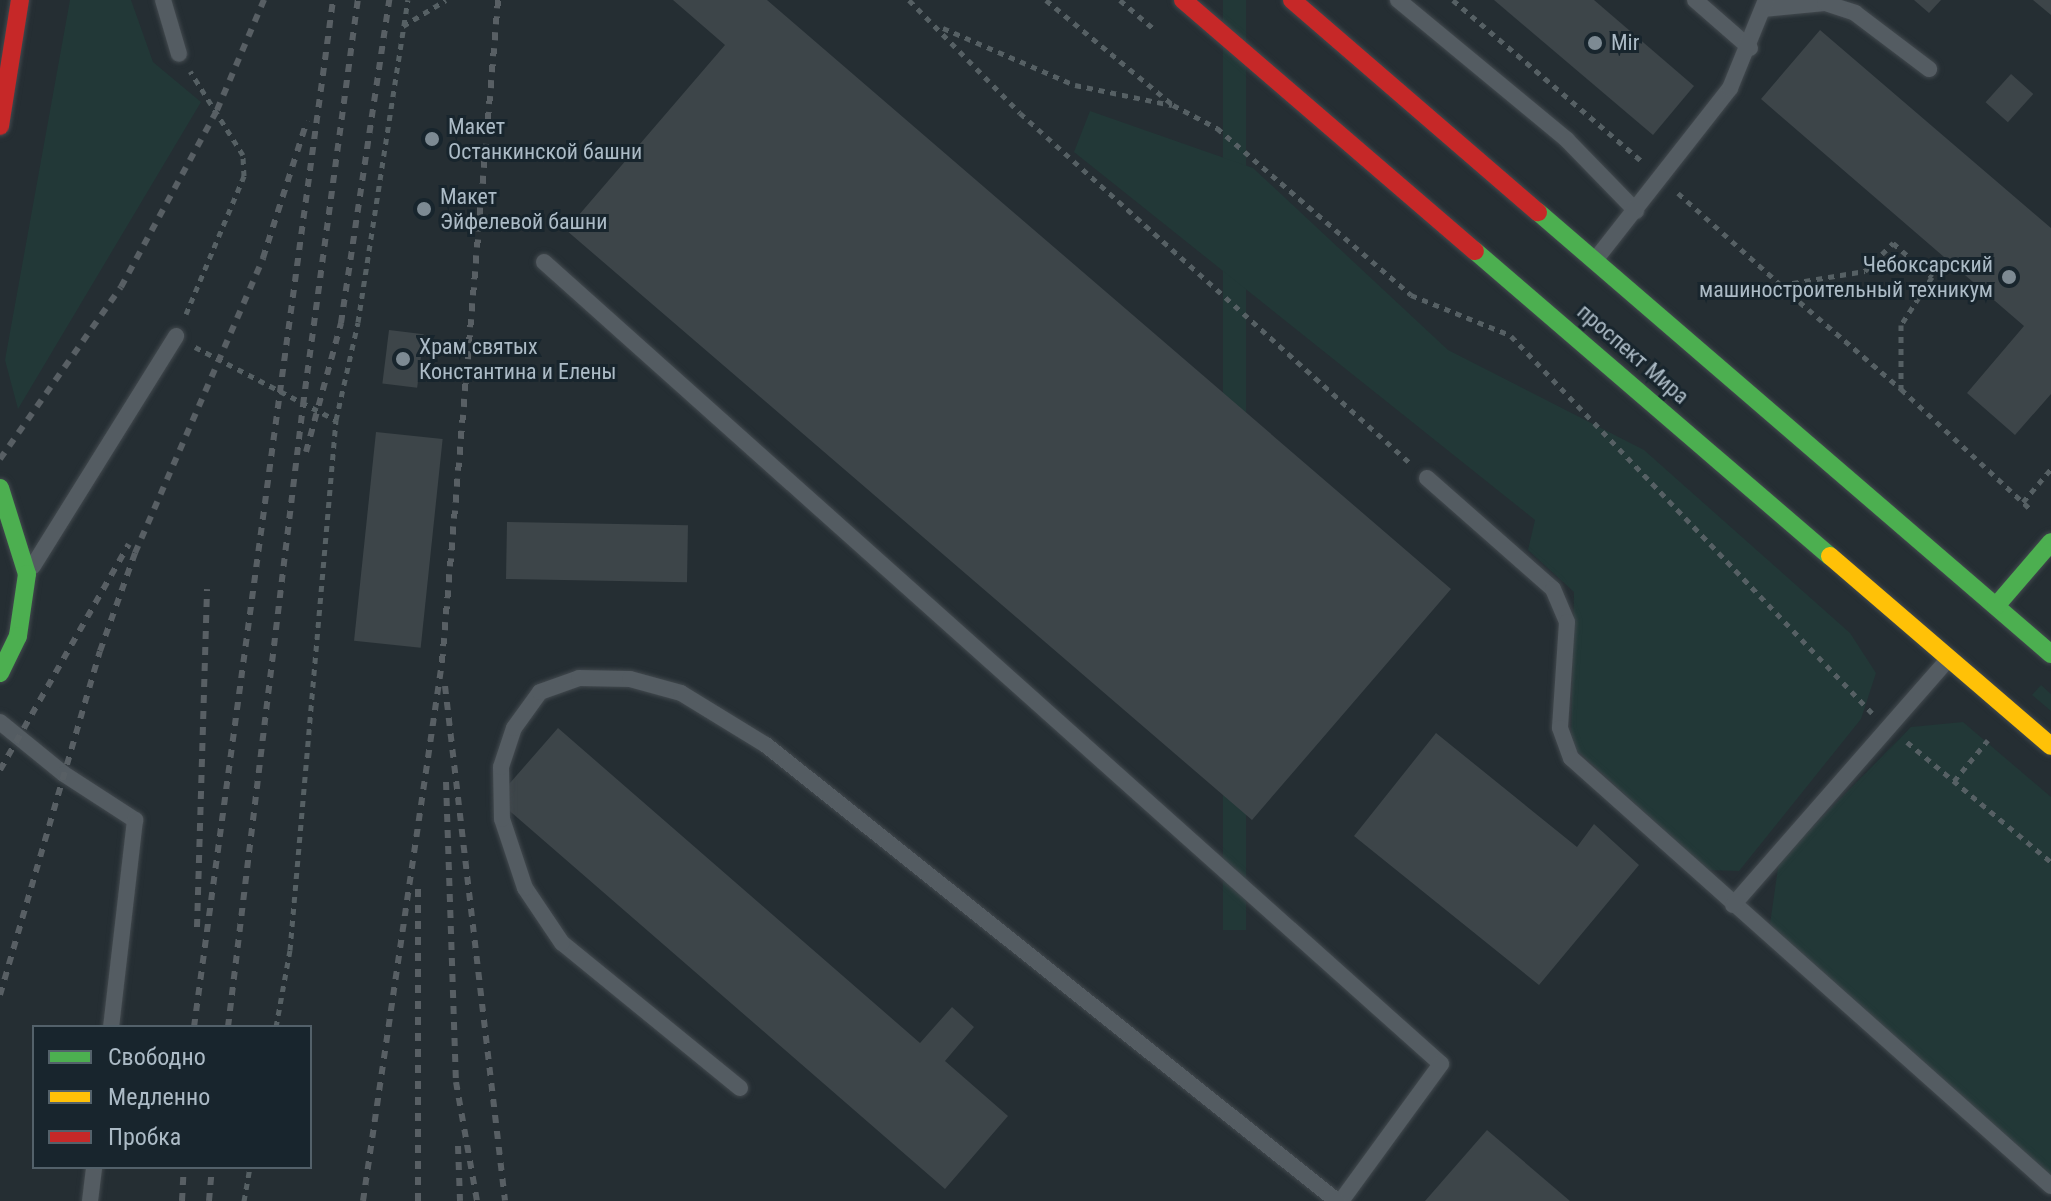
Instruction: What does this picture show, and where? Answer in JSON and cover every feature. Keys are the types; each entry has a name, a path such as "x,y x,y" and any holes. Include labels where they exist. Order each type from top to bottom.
{"main road":[{"path":"0,126 20,0"},
{"name":"проспект Мира","path":"1183,0 1954,653 2051,746"},
{"path":"1292,0 1595,260 1991,611 2051,654"},
{"path":"0,488 27,574 18,636 0,673"},
{"path":"1991,611 2051,542"}],"lane":[{"path":"163,0 179,54"},
{"path":"1398,0 1567,140 1636,211"},
{"path":"1695,0 1750,48"},
{"path":"1595,260 1730,88 1750,48 1764,5 1825,3 1855,13 1929,69"},
{"path":"544,262 1441,1064 1339,1200 766,745 681,693 630,679 579,678 540,692 514,728 501,767 502,819 525,888 562,943 740,1088"},
{"path":"27,574 176,336"},
{"path":"1427,478 1553,589 1567,622 1560,728 1571,758 2051,1186"},
{"path":"1733,905 1954,653"},
{"path":"0,722 64,774 135,820 111,1025"},
{"path":"90,1201 94,1169"}],"path":[{"path":"276,1025 290,950 336,420 358,322 408,0"},
{"path":"403,26 446,0"},
{"path":"1046,0 1173,105 1217,128 1411,295 1510,335"},
{"path":"1120,0 1156,30"},
{"path":"1453,0 1651,169"},
{"path":"909,1 940,27 1020,113 1427,478"},
{"path":"940,27 1075,85 1173,105"},
{"path":"179,54 243,155 244,176 176,336 277,393 336,420"},
{"path":"1670,186 1901,389 2036,514"},
{"path":"1781,285 1865,271 1893,243 1922,268 1932,277 1901,325 1901,389"},
{"path":"1486,315 1510,335 1874,715"},
{"path":"2023,502 2051,469"},
{"path":"1895,732 2051,862"},
{"path":"1954,781 1994,733"},
{"path":"244,1201 250,1169"}],"green space":[{"path":"70,0 131,0 153,62 201,102 18,409 5,360"},
{"path":"1223,0 1246,0 1246,930 1223,930"},
{"path":"1090,111 1253,168 1448,350 1644,450 1850,633 1876,673 1861,719 1739,871 1708,870 1571,745 1574,592 1528,550 1535,520 1074,152"},
{"path":"2041,685 2051,694 2051,711 2032,695"},
{"path":"1963,722 2051,797 2051,1179 1768,938 1779,861 1911,727"}],"building":[{"path":"673,0 767,0 1451,589 1252,820 566,230 725,45"},
{"name":"Mir","path":"1494,0 1594,0 1694,86 1653,135"},
{"path":"1914,0 1941,0 1929,13"},
{"path":"2033,0 2051,0 2051,15"},
{"name":"Чебоксарский машиностроительный техникум","path":"1820,30 2051,228 2051,394 2015,435 1967,393 2024,326 1761,99"},
{"path":"2011,74 2033,94 2008,122 1986,102"},
{"name":"Храм святых Константина и Елены","path":"389,330 424,334 417,388 382,384"},
{"path":"376,432 443,439 421,648 354,641"},
{"path":"507,522 688,525 687,582 506,579"},
{"path":"558,728 920,1043 952,1007 974,1027 945,1061 1008,1116 945,1189 496,799"},
{"path":"1436,733 1577,847 1594,824 1639,865 1539,985 1354,836"},
{"path":"1487,1130 1570,1201 1425,1201"}],"railway":[{"path":"0,459 121,287 217,110 264,0"},
{"path":"194,1025 333,0"},
{"path":"228,1025 303,405 358,0"},
{"path":"306,452 341,323 389,0"},
{"path":"363,1201 442,662 498,0"},
{"path":"0,995 100,651 135,553 263,258 307,121"},
{"path":"0,770 129,544"},
{"path":"197,927 207,589"},
{"path":"445,686 505,1201"},
{"path":"446,782 456,1082 477,1201"},
{"path":"418,884 418,1201"},
{"path":"458,1146 460,1201"},
{"path":"182,1201 184,1169"},
{"path":"209,1201 212,1169"}],"traffic: fast":[{"path":"1538,212 2051,654"},
{"path":"1475,251 1830,556"},
{"path":"0,488 27,574 18,636 0,673"},
{"path":"1996,606 2051,542"}],"traffic: slow":[{"path":"1830,556 2051,746"}],"traffic: jam":[{"path":"0,126 20,0"},
{"path":"1183,0 1475,251"},
{"path":"1292,0 1538,212"}],"place":[{"name":"Mir","path":"1595,43"},
{"name":"Макет Останкинской башни","path":"432,139"},
{"name":"Макет Эйфелевой башни","path":"424,209"},
{"name":"Чебоксарский машиностроительный техникум","path":"2009,277"},
{"name":"Храм святых Константина и Елены","path":"403,359"}]}
